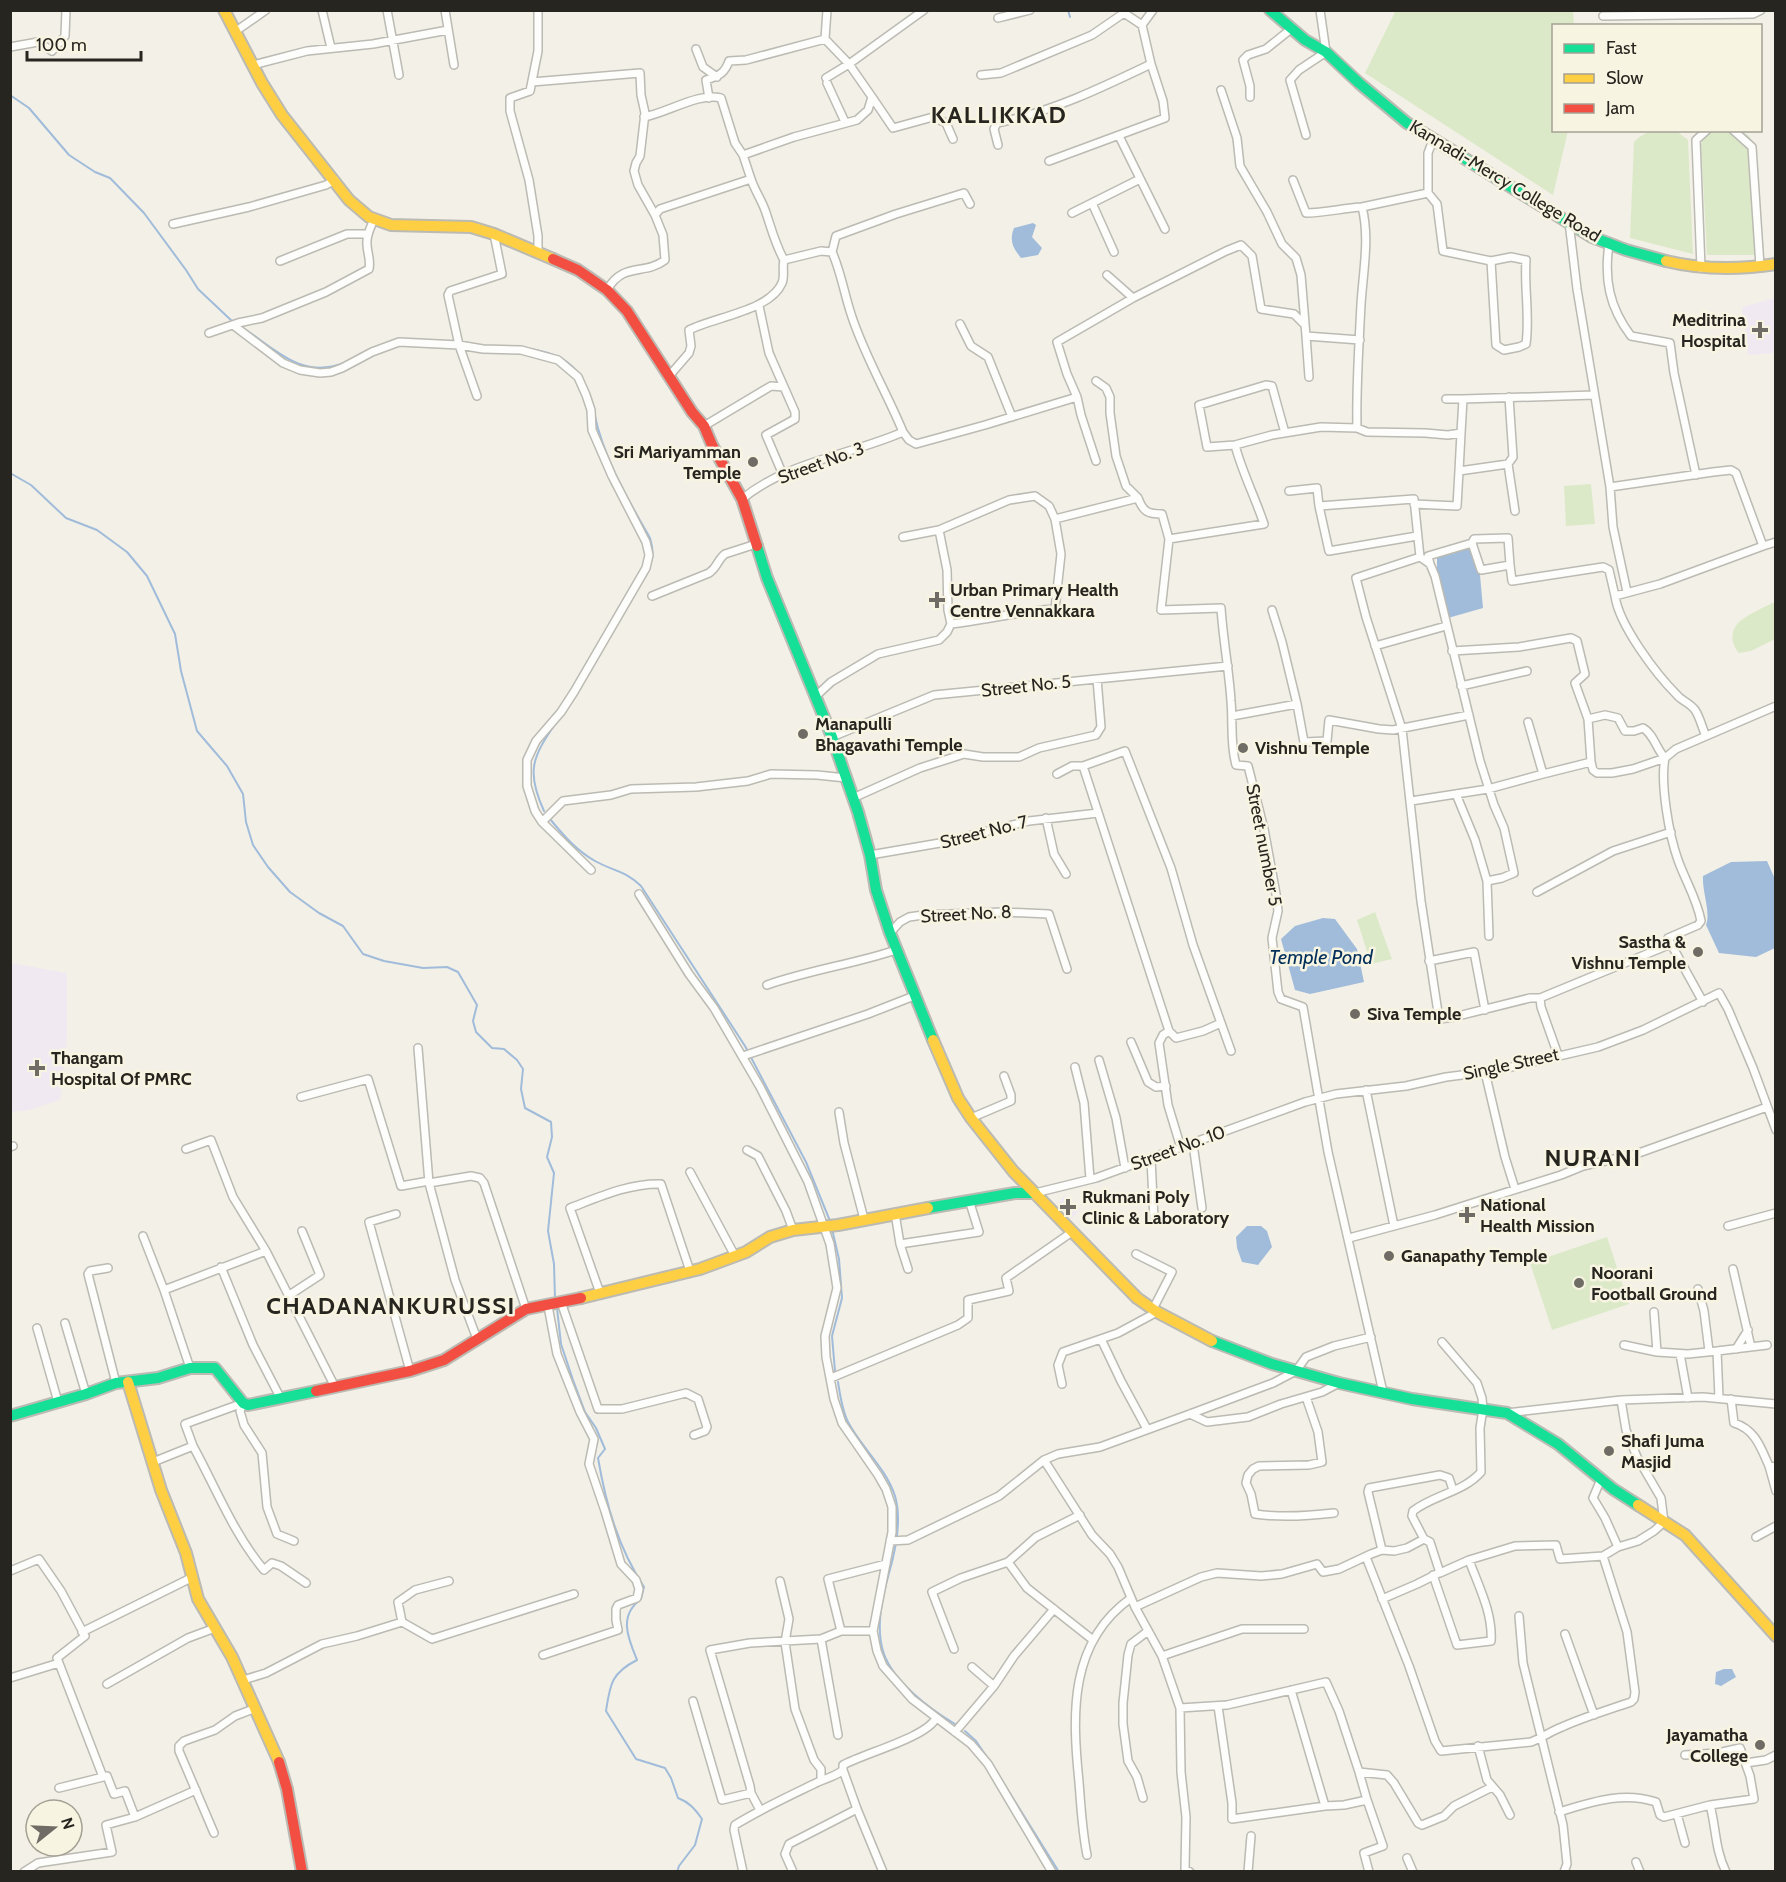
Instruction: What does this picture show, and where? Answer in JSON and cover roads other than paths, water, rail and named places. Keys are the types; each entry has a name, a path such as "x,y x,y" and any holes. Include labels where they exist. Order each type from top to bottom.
{"street":[{"path":"10,47 38,42 52,51 65,36 66,10"},
{"path":"224,10 282,115 349,200 369,217 391,225 450,225 471,227 494,234 578,270 607,290 627,311 692,412 704,426 742,499 756,544 832,737 853,798 870,855 876,890 896,950 958,1098 1013,1171 1137,1298 1155,1311 1217,1344 1296,1371 1412,1399 1507,1413 1621,1400 1719,1398 1776,1404"},
{"path":"236,32 266,10"},
{"path":"322,10 331,48"},
{"path":"387,10 399,75"},
{"path":"445,10 454,65"},
{"path":"538,10 538,51 530,91 510,98 510,111 529,180 538,236 538,252"},
{"path":"827,10 825,39 849,64 893,128 933,117 945,123 953,139"},
{"path":"844,122 827,81 924,10"},
{"path":"998,18 1030,10"},
{"path":"1142,25 1154,10"},
{"name":"Kannadi-Mercy College Road","path":"1270,10 1305,40 1326,52 1407,123 1609,244 1665,262 1701,268 1736,269 1776,264"},
{"path":"1306,135 1290,80 1299,70 1326,52 1320,10"},
{"path":"1603,16 1627,13 1753,14 1761,10"},
{"path":"981,75 1001,73 1092,35 1123,12 1142,25 1163,101 1165,118 1049,161"},
{"path":"1250,98 1250,86 1243,60 1248,55 1266,49 1291,29"},
{"path":"253,65 307,51 373,44 448,30"},
{"path":"709,98 706,80 726,71 729,61 746,60 825,39"},
{"path":"696,49 703,67 717,77"},
{"path":"998,145 994,129 997,123 1041,112 1151,64"},
{"path":"532,82 640,73 644,117 640,156 634,171 638,185 663,235 665,260 657,266 630,271 615,278 607,290"},
{"path":"1221,90 1237,138 1240,166 1267,212 1282,244 1296,258 1301,275 1309,377"},
{"path":"644,117 714,96 721,98 735,143 743,154 756,196 765,210 777,248 784,260 781,284 759,306 688,330 691,346 689,352 670,375"},
{"path":"743,154 857,120 868,110 872,97"},
{"path":"1701,268 1696,140 1705,132"},
{"path":"1735,132 1752,147 1760,266"},
{"path":"1119,136 1165,229"},
{"path":"1432,140 1428,153 1428,193 1437,204 1443,252 1491,261 1511,257 1526,260 1528,327 1526,344 1519,348 1504,350 1496,345 1491,261"},
{"path":"655,216 660,209 752,179"},
{"path":"1072,213 1140,179"},
{"path":"173,224 302,193 335,180"},
{"path":"1293,180 1306,213 1326,213 1338,208 1362,207 1428,193"},
{"path":"970,204 964,193 836,236 832,252 838,265 851,314 903,432 909,440 916,444 1077,397"},
{"path":"1092,203 1113,252"},
{"path":"1357,428 1365,252 1362,207"},
{"path":"209,333 262,318 326,292 369,269 371,262 367,245 368,234 374,219"},
{"path":"1569,222 1577,289 1610,487 1613,527 1627,592"},
{"path":"280,261 347,234 368,234"},
{"path":"477,396 459,345 448,295 450,291 502,274 494,234"},
{"path":"1609,244 1606,266 1607,283 1623,326 1631,336 1670,343 1674,373 1696,475"},
{"path":"1096,461 1077,397 1057,342 1133,298 1226,250 1241,245 1251,256 1261,309 1294,314 1304,324"},
{"path":"784,260 821,251 832,252"},
{"path":"1107,275 1133,298"},
{"path":"759,306 769,353 795,412 795,419 766,435 783,475"},
{"path":"236,324 283,363 300,370 331,372 393,344 459,345 483,349 521,350 548,356 572,370 578,377 591,410 592,430 612,476 648,547 646,568 603,645 561,712 536,741 527,760 527,786 542,822 591,870"},
{"path":"960,324 971,346 988,357 1012,417"},
{"path":"1306,336 1360,340"},
{"path":"1096,381 1106,388 1110,397 1116,456 1126,486 1138,498 1142,509 1149,514 1162,514 1169,539 1161,610 1221,608 1232,716 1297,704"},
{"path":"1285,433 1272,386 1266,385 1199,405 1208,447 1235,445 1285,433 1321,428 1357,428 1366,432 1448,435 1461,433"},
{"path":"704,426 771,386 782,386"},
{"path":"1446,399 1594,395"},
{"path":"1509,397 1513,457 1508,464 1515,511"},
{"path":"1414,504 1456,506 1462,399"},
{"name":"Street No. 3","path":"742,499 755,488 823,458 852,451 903,432"},
{"path":"1169,539 1264,524 1254,494 1241,467 1235,445"},
{"path":"1458,471 1508,464"},
{"path":"1610,487 1731,470 1736,473 1763,546"},
{"path":"1289,491 1317,488 1329,551 1418,536"},
{"path":"903,537 939,530 1009,500 1035,496 1049,506 1055,519 1061,554 1055,609 951,624"},
{"path":"1055,519 1138,498"},
{"path":"1319,506 1414,499 1420,557 1430,564"},
{"path":"815,697 831,682 878,654 939,640 947,632 951,624 948,610 947,570 939,530"},
{"path":"1487,881 1514,873 1504,828 1488,789 1452,651 1442,602 1428,556 1472,543 1474,539 1508,538 1512,581 1603,567 1609,570 1616,606 1638,646 1674,692 1695,710 1706,736"},
{"path":"1615,596 1660,584 1776,542"},
{"path":"1472,543 1481,570 1510,565"},
{"path":"652,596 709,573 717,568 721,557 725,554 756,544"},
{"path":"1420,557 1356,579 1402,729 1412,801 1417,870 1439,1019 1530,998 1540,998 1671,944"},
{"path":"1272,610 1282,642 1304,742 1327,741 1329,720 1379,729 1402,729 1469,715"},
{"path":"1375,646 1446,626"},
{"path":"1452,651 1519,647 1571,638 1577,641 1585,674 1575,683 1588,719 1590,762 1597,773 1633,769 1665,758 1676,749 1776,706"},
{"name":"Street No. 5","path":"832,737 934,695 1228,666"},
{"path":"1461,686 1527,671"},
{"path":"853,798 920,768 964,754 983,757 1019,757 1039,748 1096,735 1101,727 1097,679"},
{"name":"Street number 5","path":"1232,716 1232,748 1236,765 1248,766 1264,829 1276,894 1278,911 1272,938 1278,992 1281,999 1303,1007 1311,1063 1319,1098"},
{"path":"1588,719 1605,716 1618,718 1625,731 1643,728 1649,731 1656,748 1665,758"},
{"path":"1528,722 1543,774"},
{"path":"1057,774 1072,766 1083,766 1125,751 1171,868 1193,945 1231,1051"},
{"path":"1665,758 1663,769 1671,832 1677,859 1693,894 1701,921 1698,925 1668,938 1700,1003 1719,993 1754,1068 1776,1130"},
{"path":"1412,801 1488,789 1590,762"},
{"path":"1083,766 1169,1031 1176,1038 1203,1031 1221,1023"},
{"path":"542,822 563,801 611,795 631,789 696,787 748,781 771,774 846,778"},
{"path":"1456,794 1475,840 1487,881 1489,936"},
{"name":"Street No. 7","path":"870,855 940,843 1046,818 1098,813"},
{"path":"1046,818 1054,854 1066,874"},
{"path":"1537,892 1613,850 1671,832"},
{"path":"639,894 743,1056 829,1226 837,1288 825,1336 826,1357 834,1399 842,1423 886,1489 892,1507 893,1541 886,1564 873,1631 883,1666 912,1699 971,1744 988,1764 1052,1872"},
{"name":"Street No. 8","path":"890,933 900,922 909,917 922,915 1003,912 1049,914 1067,969"},
{"path":"767,985 896,950"},
{"path":"1429,961 1474,952 1485,1010"},
{"path":"743,1056 914,996"},
{"path":"1540,998 1558,1055"},
{"name":"Single Street","path":"1319,1098 1485,1072 1598,1047 1700,1003"},
{"path":"1169,1031 1163,1035 1159,1043 1168,1105 1181,1148"},
{"path":"1131,1042 1148,1082 1156,1087 1166,1086"},
{"path":"418,1048 429,1182 455,1280 477,1339"},
{"path":"1099,1060 1116,1118 1125,1168"},
{"path":"1076,1067 1084,1103 1090,1179"},
{"path":"1485,1072 1504,1158 1515,1189"},
{"path":"971,1118 1011,1101 1004,1076"},
{"path":"301,1097 368,1079 401,1186 471,1176 480,1178 484,1183 526,1309"},
{"path":"1366,1090 1394,1226"},
{"path":"1319,1098 1383,1392"},
{"name":"Street No. 10","path":"1035,1193 1125,1168 1319,1098"},
{"path":"1349,1238 1515,1189 1583,1166 1636,1154 1767,1107"},
{"path":"839,1112 844,1143 864,1219"},
{"path":"186,1149 211,1140 233,1197 266,1251 335,1387"},
{"path":"1193,1144 1202,1208"},
{"path":"747,1150 758,1156 793,1230"},
{"path":"1151,1159 1154,1220"},
{"path":"690,1172 735,1256"},
{"path":"600,1293 570,1208 646,1183 661,1184 690,1271"},
{"path":"10,1416 116,1383 166,1376 190,1368 216,1368 243,1403 248,1405 410,1371 444,1360 526,1309 690,1271 746,1252 770,1237 793,1230 829,1226 969,1200 1015,1193 1035,1193"},
{"path":"900,1244 979,1232 969,1200"},
{"path":"895,1213 900,1244 908,1269"},
{"path":"1728,1226 1776,1213"},
{"path":"396,1214 369,1222 410,1371"},
{"path":"288,1296 320,1275 302,1231"},
{"path":"831,1378 958,1325 969,1318 968,1300 1009,1291 1006,1278 1072,1232"},
{"path":"143,1236 190,1368"},
{"path":"164,1290 266,1251"},
{"path":"1062,1384 1058,1365 1063,1352 1118,1333 1155,1311 1172,1272 1136,1254"},
{"path":"221,1267 253,1345 281,1399"},
{"path":"108,1268 90,1271 88,1274 116,1383"},
{"path":"1733,1269 1751,1347"},
{"path":"1698,1290 1713,1351 1719,1398"},
{"path":"554,1304 598,1409 622,1409 686,1393 698,1399 707,1427 705,1431 694,1435"},
{"path":"543,1655 618,1630 616,1609 618,1605 637,1598 639,1589 636,1580 621,1564 606,1511 589,1464 594,1439 580,1412 557,1354 554,1304"},
{"path":"1654,1312 1657,1352"},
{"path":"65,1323 86,1394"},
{"path":"37,1328 57,1402"},
{"path":"1736,1349 1748,1330"},
{"path":"893,1541 909,1540 926,1533 999,1496 1044,1460 1058,1454 1100,1447 1273,1383 1296,1371 1306,1357 1371,1336"},
{"path":"1101,1339 1147,1429"},
{"path":"1442,1342 1477,1383 1482,1398 1481,1472 1462,1487 1413,1511 1412,1516 1424,1539 1430,1542 1457,1645 1491,1641 1483,1597 1468,1560"},
{"path":"1624,1345 1657,1352 1680,1353 1767,1345"},
{"path":"1680,1353 1688,1398"},
{"path":"128,1382 161,1490 193,1577 198,1599 243,1680 277,1755 287,1789 302,1872"},
{"path":"1190,1414 1207,1422 1248,1417 1322,1392 1339,1383"},
{"path":"1306,1397 1318,1432 1322,1462 1309,1465 1259,1466 1248,1475 1246,1483 1255,1514 1304,1517 1334,1513"},
{"path":"1731,1399 1734,1423 1741,1425 1756,1438 1772,1466 1776,1491"},
{"path":"1621,1400 1626,1430 1636,1457 1661,1498 1665,1522"},
{"path":"243,1403 185,1424 193,1446 222,1505 253,1557 264,1570 272,1563 281,1566 306,1583"},
{"path":"243,1403 240,1411 244,1425 262,1453 267,1508 276,1534 294,1541"},
{"path":"1529,1426 1531,1410"},
{"path":"1507,1413 1558,1444 1613,1489 1685,1535 1776,1636"},
{"path":"153,1462 193,1446"},
{"path":"1044,1460 1092,1535 1110,1554 1118,1567 1135,1607 1162,1656 1180,1708 1181,1772 1186,1817 1185,1869 1190,1872"},
{"path":"1382,1550 1369,1488 1440,1475 1449,1478 1453,1490"},
{"path":"1601,1479 1593,1498 1618,1547"},
{"path":"954,1649 932,1592 961,1578 1008,1562 1036,1537 1080,1515"},
{"path":"1382,1599 1468,1560 1515,1546 1556,1545 1560,1560 1603,1556 1618,1547 1638,1541 1665,1522"},
{"path":"1756,1537 1776,1526"},
{"path":"1135,1607 1201,1577 1217,1573 1261,1576 1282,1574 1317,1564 1323,1572 1339,1569 1382,1550 1394,1551 1407,1548 1424,1539"},
{"path":"1366,1557 1441,1751 1478,1746 1505,1746 1541,1739 1550,1732 1634,1699 1627,1632 1603,1556"},
{"path":"10,1571 39,1559 61,1591 85,1636 57,1658 103,1777"},
{"path":"1008,1562 1027,1588 1093,1640"},
{"path":"841,1631 828,1580 886,1564"},
{"path":"82,1632 193,1577"},
{"path":"402,1622 398,1602 415,1590 449,1581"},
{"path":"780,1581 789,1618 785,1642 795,1709 814,1760 821,1769 821,1780"},
{"path":"243,1680 266,1672 322,1644 402,1622 432,1639 574,1593"},
{"path":"1087,1855 1081,1828 1075,1707 1086,1653 1105,1620 1131,1598"},
{"path":"955,1732 1054,1609"},
{"path":"1519,1616 1523,1663 1565,1843 1564,1872"},
{"path":"107,1684 188,1638 215,1628"},
{"path":"1162,1656 1242,1629 1304,1629"},
{"path":"1143,1798 1137,1777 1128,1761 1123,1724 1123,1703 1131,1644 1148,1630"},
{"path":"760,1810 751,1793 710,1650 750,1643 821,1639 841,1631 873,1631"},
{"path":"1565,1634 1594,1715"},
{"path":"821,1639 838,1735"},
{"path":"10,1678 59,1663"},
{"path":"972,1667 994,1686"},
{"path":"1180,1708 1218,1706 1326,1682 1339,1711 1383,1846 1364,1853 1369,1872"},
{"path":"1291,1690 1325,1806"},
{"path":"693,1701 722,1800 751,1793"},
{"path":"1218,1706 1232,1803 1232,1819 1325,1806 1344,1806 1367,1800"},
{"path":"214,1833 179,1751 179,1746 184,1741 215,1730 235,1716 256,1708"},
{"path":"882,1872 856,1809 843,1765 859,1756 923,1731 936,1718"},
{"path":"1478,1746 1487,1780 1500,1796 1510,1815"},
{"path":"1559,1812 1586,1803 1623,1796 1656,1802 1660,1815 1664,1818 1710,1805 1754,1799 1746,1763 1740,1748 1718,1753 1685,1755"},
{"path":"1746,1763 1766,1760 1776,1755"},
{"path":"743,1872 734,1830 735,1825 760,1810 843,1770"},
{"path":"1359,1772 1387,1775 1419,1824 1422,1825 1444,1816 1454,1806 1492,1787"},
{"path":"59,1788 107,1776 114,1794 126,1791 135,1817"},
{"path":"24,1872 38,1863 112,1852 106,1825 135,1817 196,1790"},
{"path":"1710,1805 1715,1837 1726,1872"},
{"path":"793,1872 785,1854 789,1844 856,1809"},
{"path":"1677,1814 1685,1843"},
{"path":"1248,1872 1251,1836"},
{"path":"1407,1858 1413,1872"},
{"path":"1636,1862 1640,1872"}],"water":[{"path":"1033,223 1036,225 1032,237 1042,248 1038,255 1021,258 1013,244 1014,228"},
{"path":"1470,548 1480,575 1483,608 1448,618 1437,572 1437,558"},
{"path":"1767,861 1775,879 1775,948 1756,957 1719,953 1706,925 1708,915 1703,876 1731,862"},
{"name":"Temple Pond","path":"1323,918 1335,919 1357,949 1364,982 1310,994 1295,990 1281,939 1295,926"},
{"path":"1247,1226 1261,1226 1267,1231 1272,1247 1258,1265 1242,1262 1237,1248 1236,1237"},
{"path":"1732,1669 1736,1677 1721,1686 1715,1684 1716,1672"}],"waterway":[{"path":"1068,10 1070,17"},
{"path":"10,95 29,108 69,155 95,172 110,178 144,213 198,289 233,322"},
{"path":"240,326 277,352 301,365 328,367 344,363"},
{"path":"352,359 399,339"},
{"path":"405,339 447,341"},
{"path":"488,346 518,347"},
{"path":"524,348 549,353 568,363 582,380 592,404"},
{"path":"594,412 610,461 650,538 652,559 649,567"},
{"path":"10,473 31,485 66,518 97,530 127,552 147,576 175,634 181,671 197,731 227,766 243,794 246,822 253,845 268,867 290,892 319,913 343,926 363,954 384,961 423,968 447,967 458,972 477,1005 473,1021 476,1032 492,1048 504,1049 517,1060 523,1069 521,1089 525,1108 551,1122 552,1137 547,1157 554,1173 548,1231 554,1264 555,1299"},
{"path":"582,684 629,603"},
{"path":"544,811 535,786 534,765 541,746 556,723"},
{"path":"550,819 582,852 595,861 624,874 641,886 745,1046 806,1162 830,1221"},
{"path":"832,1229 839,1259 842,1298 832,1336 835,1371"},
{"path":"557,1308 561,1344 573,1380 585,1412 596,1428 605,1449 598,1458 614,1525 627,1557 644,1587 641,1599 629,1613 627,1620 628,1636 637,1660 622,1670 613,1681 606,1711 636,1759 665,1768 678,1798 692,1806 702,1819 695,1845 677,1872"},
{"path":"838,1382 848,1422 886,1476 897,1505 896,1544 880,1614 880,1634 884,1654 896,1675 914,1694 955,1724"},
{"path":"965,1731 976,1741 991,1763 1059,1872"}],"place":[{"name":"Meditrina Hospital","path":"1760,330"},
{"name":"Sri Mariyamman Temple","path":"753,462"},
{"name":"Urban Primary Health Centre Vennakkara","path":"937,600"},
{"name":"Manapulli Bhagavathi Temple","path":"803,734"},
{"name":"Vishnu Temple","path":"1243,748"},
{"name":"Sastha & Vishnu Temple","path":"1698,952"},
{"name":"Siva Temple","path":"1355,1014"},
{"name":"Thangam Hospital Of PMRC","path":"37,1068"},
{"name":"Rukmani Poly Clinic & Laboratory","path":"1068,1207"},
{"name":"National Health Mission","path":"1467,1215"},
{"name":"Ganapathy Temple","path":"1389,1256"},
{"name":"Noorani Football Ground","path":"1579,1283"},
{"name":"Shafi Juma Masjid","path":"1609,1451"},
{"name":"Jayamatha College","path":"1760,1745"}],"district":[{"name":"KALLIKKAD","path":"999,115"},
{"name":"NURANI","path":"1593,1158"},
{"name":"CHADANANKURUSSI","path":"391,1306"}]}
